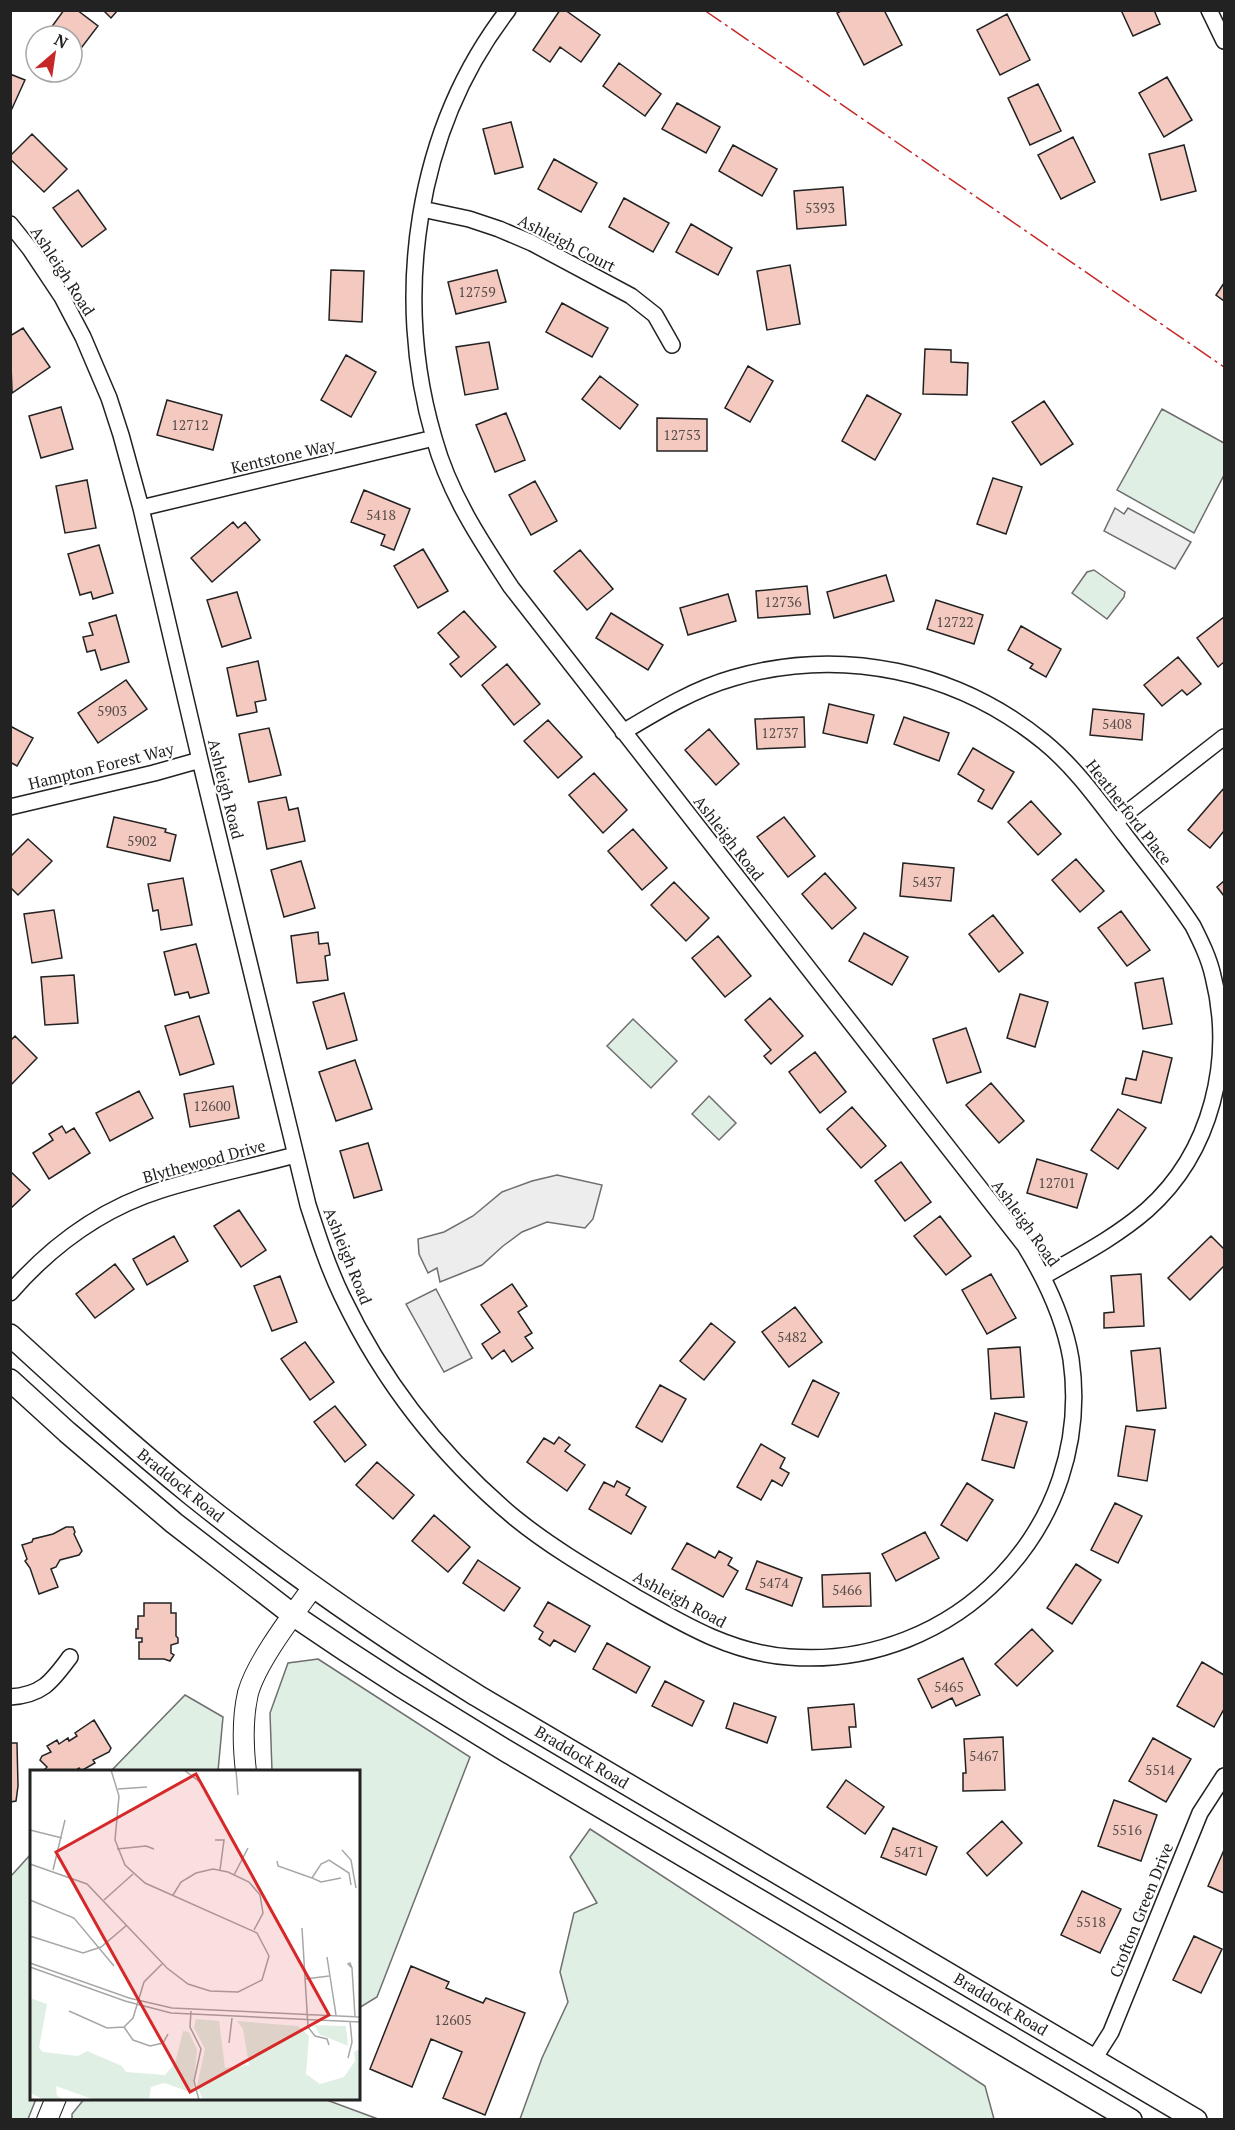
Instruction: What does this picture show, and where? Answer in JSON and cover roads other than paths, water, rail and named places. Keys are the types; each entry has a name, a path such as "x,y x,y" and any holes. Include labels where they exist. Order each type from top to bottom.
{"main road":[{"name":"Braddock Road","path":"10,1335 191,1494 313,1587 384,1636 476,1695 1196,2120"},
{"name":"Braddock Road","path":"10,1380 174,1523 293,1615 399,1685 508,1752 1131,2120"}],"street":[{"name":"Ashleigh Road","path":"10,224 62,297 83,336 109,398 141,508 308,1205 326,1258 342,1295 370,1348 415,1416 462,1470 516,1519 569,1557 701,1634 729,1645 777,1656 838,1657 880,1649 912,1639 957,1615 983,1595 1022,1553 1037,1530 1061,1477 1072,1417 1071,1359 1063,1326 1044,1276 1018,1237 512,587 481,542 457,496 434,438 425,402 416,346 413,289 422,209 429,174 451,111 476,60 508,10"},
{"path":"1209,10 1224,41"},
{"name":"Ashleigh Court","path":"422,209 469,219 499,229 532,243 631,296 655,315 672,345"},
{"name":"Kentstone Way","path":"141,508 434,438"},
{"name":"Heatherford Place","path":"624,732 661,709 703,688 764,670 806,664 844,664 907,673 943,684 992,706 1015,720 1068,765 1115,822 1182,909 1203,947 1213,976 1220,1012 1219,1076 1211,1109 1200,1137 1184,1166 1166,1191 1131,1224 1044,1276"},
{"path":"1115,822 1224,737"},
{"name":"Hampton Forest Way","path":"10,807 200,760"},
{"name":"Blythewood Drive","path":"10,1293 43,1258 74,1234 123,1205 162,1190 295,1155"},
{"path":"246,1770 244,1723 248,1693 252,1682 273,1645 313,1587"},
{"path":"10,1696 21,1696 46,1687 70,1657"},
{"name":"Crofton Green Drive","path":"1094,2059 1111,2032 1200,1813 1224,1776"},
{"path":"47,2120 55,2100"}]}
